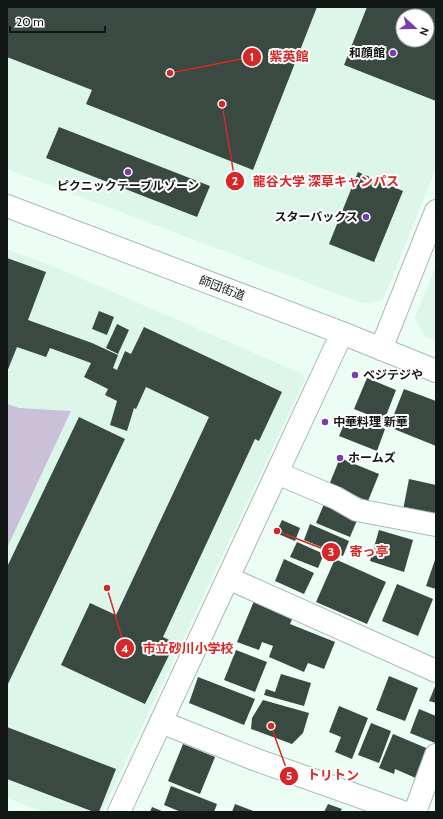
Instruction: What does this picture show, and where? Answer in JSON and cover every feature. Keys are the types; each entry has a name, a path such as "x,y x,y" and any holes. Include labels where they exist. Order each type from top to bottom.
{"street":[{"name":"師団街道","path":"7,206 436,370"},
{"path":"381,349 436,211"},
{"path":"119,812 342,333"},
{"path":"277,473 336,498 357,510 436,525"},
{"path":"228,578 436,671"},
{"path":"161,722 254,759 403,812"},
{"path":"415,812 436,755"}],"shaded area":[{"path":"7,7 436,7 436,168 383,300 364,304 7,169"},
{"path":"7,249 52,266 303,374 305,379 102,812 44,812 7,798"},
{"path":"436,265 436,341 425,336 415,318"},
{"path":"7,404 19,408 71,411 7,548"}],"building":[{"path":"7,7 317,7 253,170 86,104 92,90 7,57"},
{"name":"和顔館","path":"367,7 436,7 436,101 344,65"},
{"name":"ピクニックテーブルゾーン","path":"59,127 210,186 197,217 46,158"},
{"name":"スターバックス","path":"358,172 403,191 374,262 329,244"},
{"path":"7,258 46,272 28,320 92,343 118,355 113,368 117,370 125,351 131,354 144,327 282,392 259,441 255,439 163,637 175,643 145,704 61,665 90,603 116,615 209,417 146,387 136,409 134,408 127,431 110,425 117,401 105,395 108,389 84,377 91,363 50,348 46,357 17,347 7,372"},
{"path":"99,311 114,317 107,335 92,329"},
{"path":"117,324 129,330 118,354 106,348"},
{"path":"367,378 396,390 384,421 354,409"},
{"path":"404,389 436,401 436,446 389,427"},
{"path":"348,415 385,429 377,451 339,436"},
{"path":"79,417 125,439 7,686 7,567"},
{"path":"340,458 379,474 368,501 329,485"},
{"path":"409,479 436,485 436,517 403,510"},
{"path":"324,504 358,518 350,537 316,523"},
{"path":"282,520 300,528 295,541 276,533"},
{"path":"310,524 349,541 343,556 304,540"},
{"path":"379,530 413,540 404,572 370,561"},
{"path":"297,542 324,554 318,568 290,557"},
{"path":"436,557 436,589 426,586"},
{"path":"284,559 314,573 304,594 275,581"},
{"path":"335,559 386,582 367,624 316,602"},
{"path":"397,584 433,599 418,636 382,621"},
{"path":"254,601 293,617 290,624 335,642 324,669 308,663 304,672 269,657 273,646 262,642 259,650 237,642"},
{"path":"236,650 267,662 255,692 224,680"},
{"path":"281,674 311,683 304,706 264,695 266,689 275,692"},
{"path":"389,676 418,688 405,721 376,710"},
{"path":"198,677 255,699 244,725 189,703"},
{"path":"436,684 436,703 429,701"},
{"path":"263,700 309,713 303,733 292,744 251,729 252,718"},
{"path":"339,706 368,718 352,759 335,752 341,737 329,732"},
{"path":"419,709 436,716 435,743 410,733"},
{"path":"371,723 391,731 379,763 358,755"},
{"path":"7,727 116,769 99,812 94,812 7,779"},
{"path":"393,734 431,750 418,779 395,769 394,774 379,768"},
{"path":"183,744 215,757 200,794 168,781"},
{"path":"171,786 217,804 214,812 181,812 164,805"},
{"path":"235,804 256,812 232,812"},
{"path":"328,804 342,809 340,812 324,812"},
{"path":"152,807 164,812 150,812"}],"place":[{"name":"和顔館","path":"393,53"},
{"name":"紫英館","path":"170,73"},
{"name":"龍谷大学 深草キャンパス","path":"222,104"},
{"name":"ピクニックテーブルゾーン","path":"128,172"},
{"name":"スターバックス","path":"366,217"},
{"name":"ベジテジや","path":"355,375"},
{"name":"中華料理 新華","path":"325,422"},
{"name":"ホームズ","path":"340,458"},
{"name":"寄っ亭","path":"277,531"},
{"name":"市立砂川小学校","path":"107,588"},
{"name":"トリトン","path":"271,726"}]}
